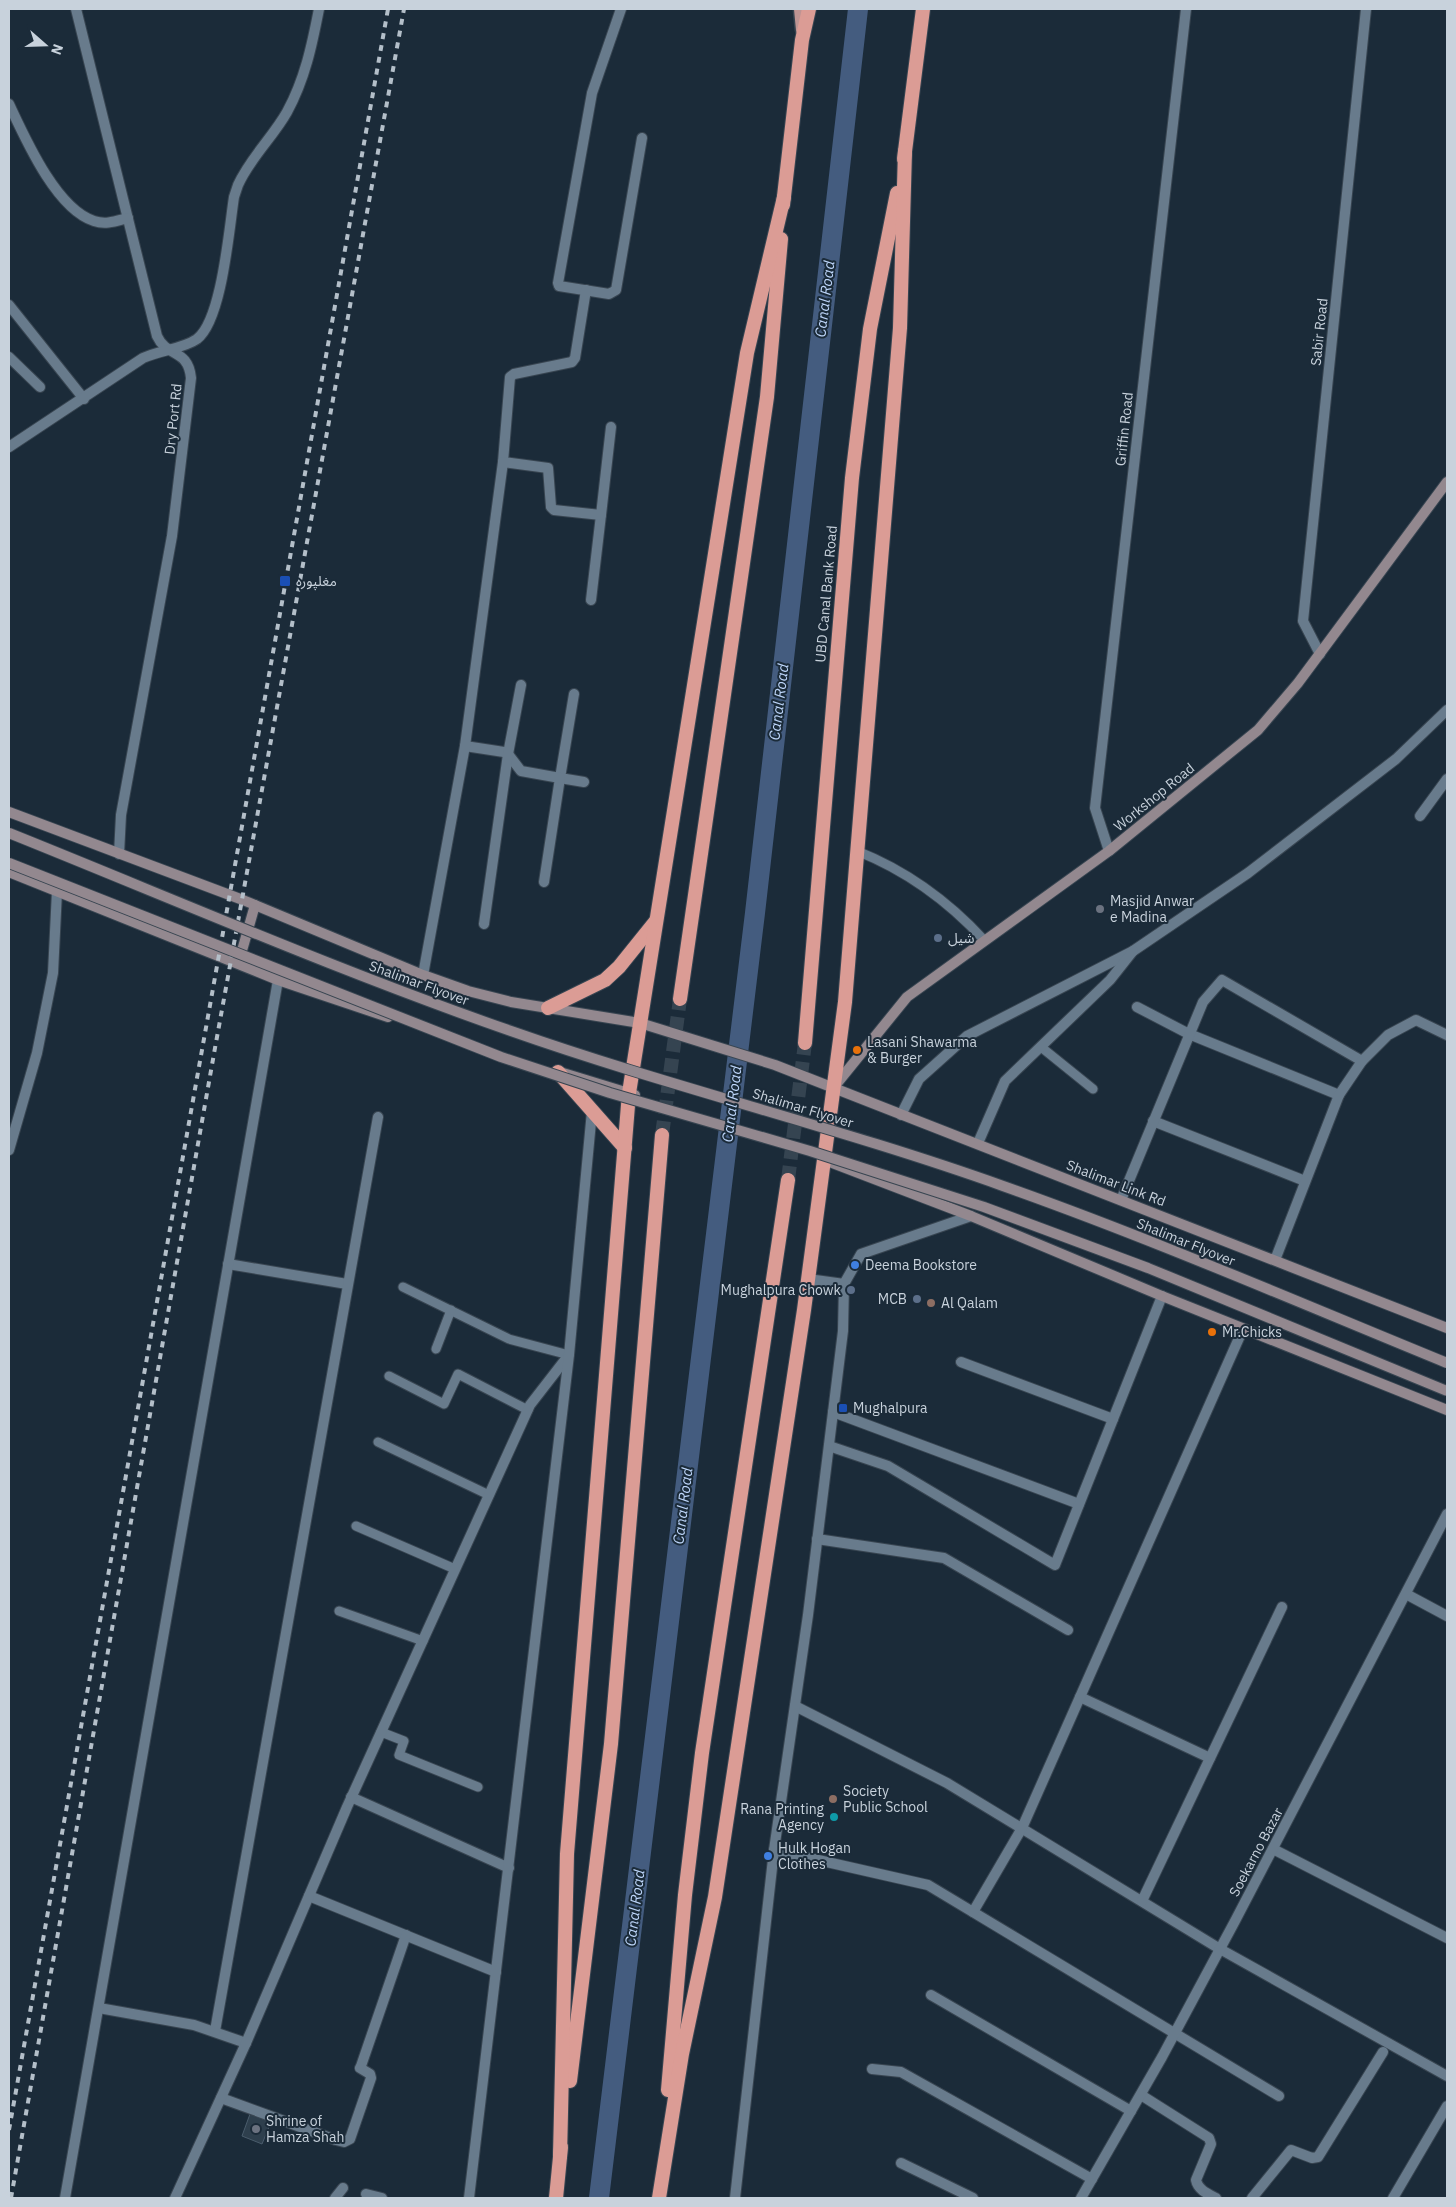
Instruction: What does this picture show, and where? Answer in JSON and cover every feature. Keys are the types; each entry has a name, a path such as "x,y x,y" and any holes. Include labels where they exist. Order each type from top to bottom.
{"highway":[{"path":"680,999 767,397 784,197 802,40 808,9"},
{"path":"658,2198 682,2054 715,1897 808,1279 845,1002 900,328 905,151 923,9"},
{"name":"UBD Canal Bank Road","path":"805,1043 852,478 870,329 905,151"},
{"path":"560,2156 567,1854 629,1093 747,353 784,197"},
{"path":"548,1008 605,980 619,967 657,921"},
{"path":"557,1071 625,1148"},
{"path":"556,2198 610,1744 662,1135"},
{"path":"658,2198 685,1895 702,1753 788,1180"}],"main road":[{"path":"800,9 802,40"},
{"name":"Workshop Road","path":"834,1088 907,997 1109,851 1258,730 1298,683 1447,482"},
{"name":"Shalimar Link Rd","path":"9,812 255,905 423,975 468,991 511,1002 640,1023 775,1065 1447,1328"},
{"name":"Shalimar Flyover","path":"9,833 362,976 507,1030 615,1067 852,1136 1002,1185 1156,1244 1447,1363"},
{"path":"9,863 501,1057 610,1093 810,1152 984,1207 1148,1268 1447,1391"},
{"path":"9,872 278,980 778,1142 971,1216 1162,1296 1447,1410"},
{"path":"238,964 255,905"}],"street":[{"name":"Dry Port Rd","path":"76,9 157,336 168,349 182,356 190,366 191,391 172,536 121,815 119,854"},
{"path":"9,447 143,358 196,340 207,328 221,283 234,197 238,185 287,113 300,85 310,54 319,9"},
{"path":"621,9 592,92 559,286 609,294 616,290 642,138"},
{"name":"Griffin Road","path":"1109,851 1096,808 1186,9"},
{"name":"Sabir Road","path":"1320,654 1303,620 1366,9"},
{"path":"9,104 52,184 71,207 92,220 104,224 128,218"},
{"path":"423,975 465,746 503,462 510,377 514,374 572,362 575,358 586,290"},
{"path":"9,306 84,398"},
{"path":"9,357 40,387"},
{"path":"592,600 611,427"},
{"path":"503,462 548,468 551,507 554,510 601,515"},
{"path":"484,924 508,754 521,685"},
{"path":"544,882 574,694"},
{"path":"901,1115 920,1079 968,1036 1133,950 1248,873 1396,759 1447,710"},
{"path":"465,746 508,754 521,771 584,782"},
{"path":"1420,816 1447,779"},
{"path":"9,1150 37,1053 53,972 57,891"},
{"path":"978,1143 1004,1081 1110,980 1133,950"},
{"path":"65,2198 278,980"},
{"path":"1121,1200 1203,1002 1222,980 1362,1062"},
{"path":"1136,1007 1189,1034 1339,1095"},
{"path":"1275,1260 1339,1095 1362,1062 1388,1035 1416,1020 1447,1035"},
{"path":"469,2198 569,1355 592,1111"},
{"path":"215,2031 378,1117"},
{"path":"1154,1121 1305,1181"},
{"path":"735,2198 774,1850 795,1706 843,1331 844,1284 861,1254 971,1216"},
{"path":"228,1264 347,1284"},
{"path":"808,1279 844,1284"},
{"path":"829,1446 888,1466 1055,1565 1162,1296"},
{"path":"973,1912 1022,1828 1243,1329"},
{"path":"176,2198 246,2043 351,1798 528,1410 569,1355"},
{"path":"961,1362 1113,1419"},
{"path":"833,1412 1079,1504"},
{"name":"Soekarno Bazar","path":"1081,2198 1175,2034 1447,1514"},
{"path":"817,1539 944,1558 1068,1630"},
{"path":"1406,1594 1447,1616"},
{"path":"1142,1902 1282,1607"},
{"path":"1080,1697 1210,1758"},
{"path":"795,1706 947,1783 1220,1949 1447,2076"},
{"path":"351,1798 509,1868"},
{"path":"1273,1848 1447,1938"},
{"path":"774,1850 928,1885 1279,2096"},
{"path":"309,1896 496,1972"},
{"path":"221,2098 336,2140 344,2142 350,2139 371,2078 370,2074 360,2068 406,1935"},
{"path":"932,1995 1131,2111"},
{"path":"99,2008 184,2023 215,2031 246,2043"},
{"path":"1252,2198 1291,2150 1312,2158 1318,2157 1383,2052"},
{"path":"872,2069 901,2072 1092,2179"},
{"path":"1141,2095 1209,2138 1211,2144 1196,2180 1197,2186 1216,2198"},
{"path":"1393,2198 1447,2106"},
{"path":"901,2163 973,2198"},
{"path":"335,2198 343,2188"},
{"path":"366,2194 382,2198"}],"lane":[{"path":"857,850 883,861 936,897 984,940"},
{"path":"1041,1047 1093,1089"},
{"path":"403,1287 509,1338 569,1355"},
{"path":"436,1349 451,1310"},
{"path":"389,1376 444,1404 458,1374 528,1410"},
{"path":"378,1442 489,1495"},
{"path":"356,1526 456,1569"},
{"path":"339,1611 423,1641"},
{"path":"381,1732 404,1741 399,1755 478,1787"}],"building":[{"name":"Shrine of Hamza Shah","path":"250,2114 271,2122 262,2144 242,2136"}],"waterway":[{"name":"Canal Road","path":"599,2198 755,913 858,9"}],"tunnel":[{"path":"662,1135 680,999"},
{"path":"788,1180 805,1043"}],"railway":[{"path":"9,2130 388,9"},
{"path":"11,2198 215,1048 404,9"}],"place":[{"name":"مغلپورہ","path":"285,581"},
{"name":"Masjid Anwar e Madina","path":"1100,909"},
{"name":"شیل","path":"938,938"},
{"name":"Lasani Shawarma & Burger","path":"857,1050"},
{"name":"Deema Bookstore","path":"855,1265"},
{"name":"Mughalpura Chowk","path":"851,1290"},
{"name":"MCB","path":"917,1299"},
{"name":"Al Qalam","path":"931,1303"},
{"name":"Mr.Chicks","path":"1212,1332"},
{"name":"Mughalpura","path":"843,1408"},
{"name":"Society Public School","path":"833,1799"},
{"name":"Rana Printing Agency","path":"834,1817"},
{"name":"Hulk Hogan Clothes","path":"768,1856"},
{"name":"Shrine of Hamza Shah","path":"256,2129"}]}
